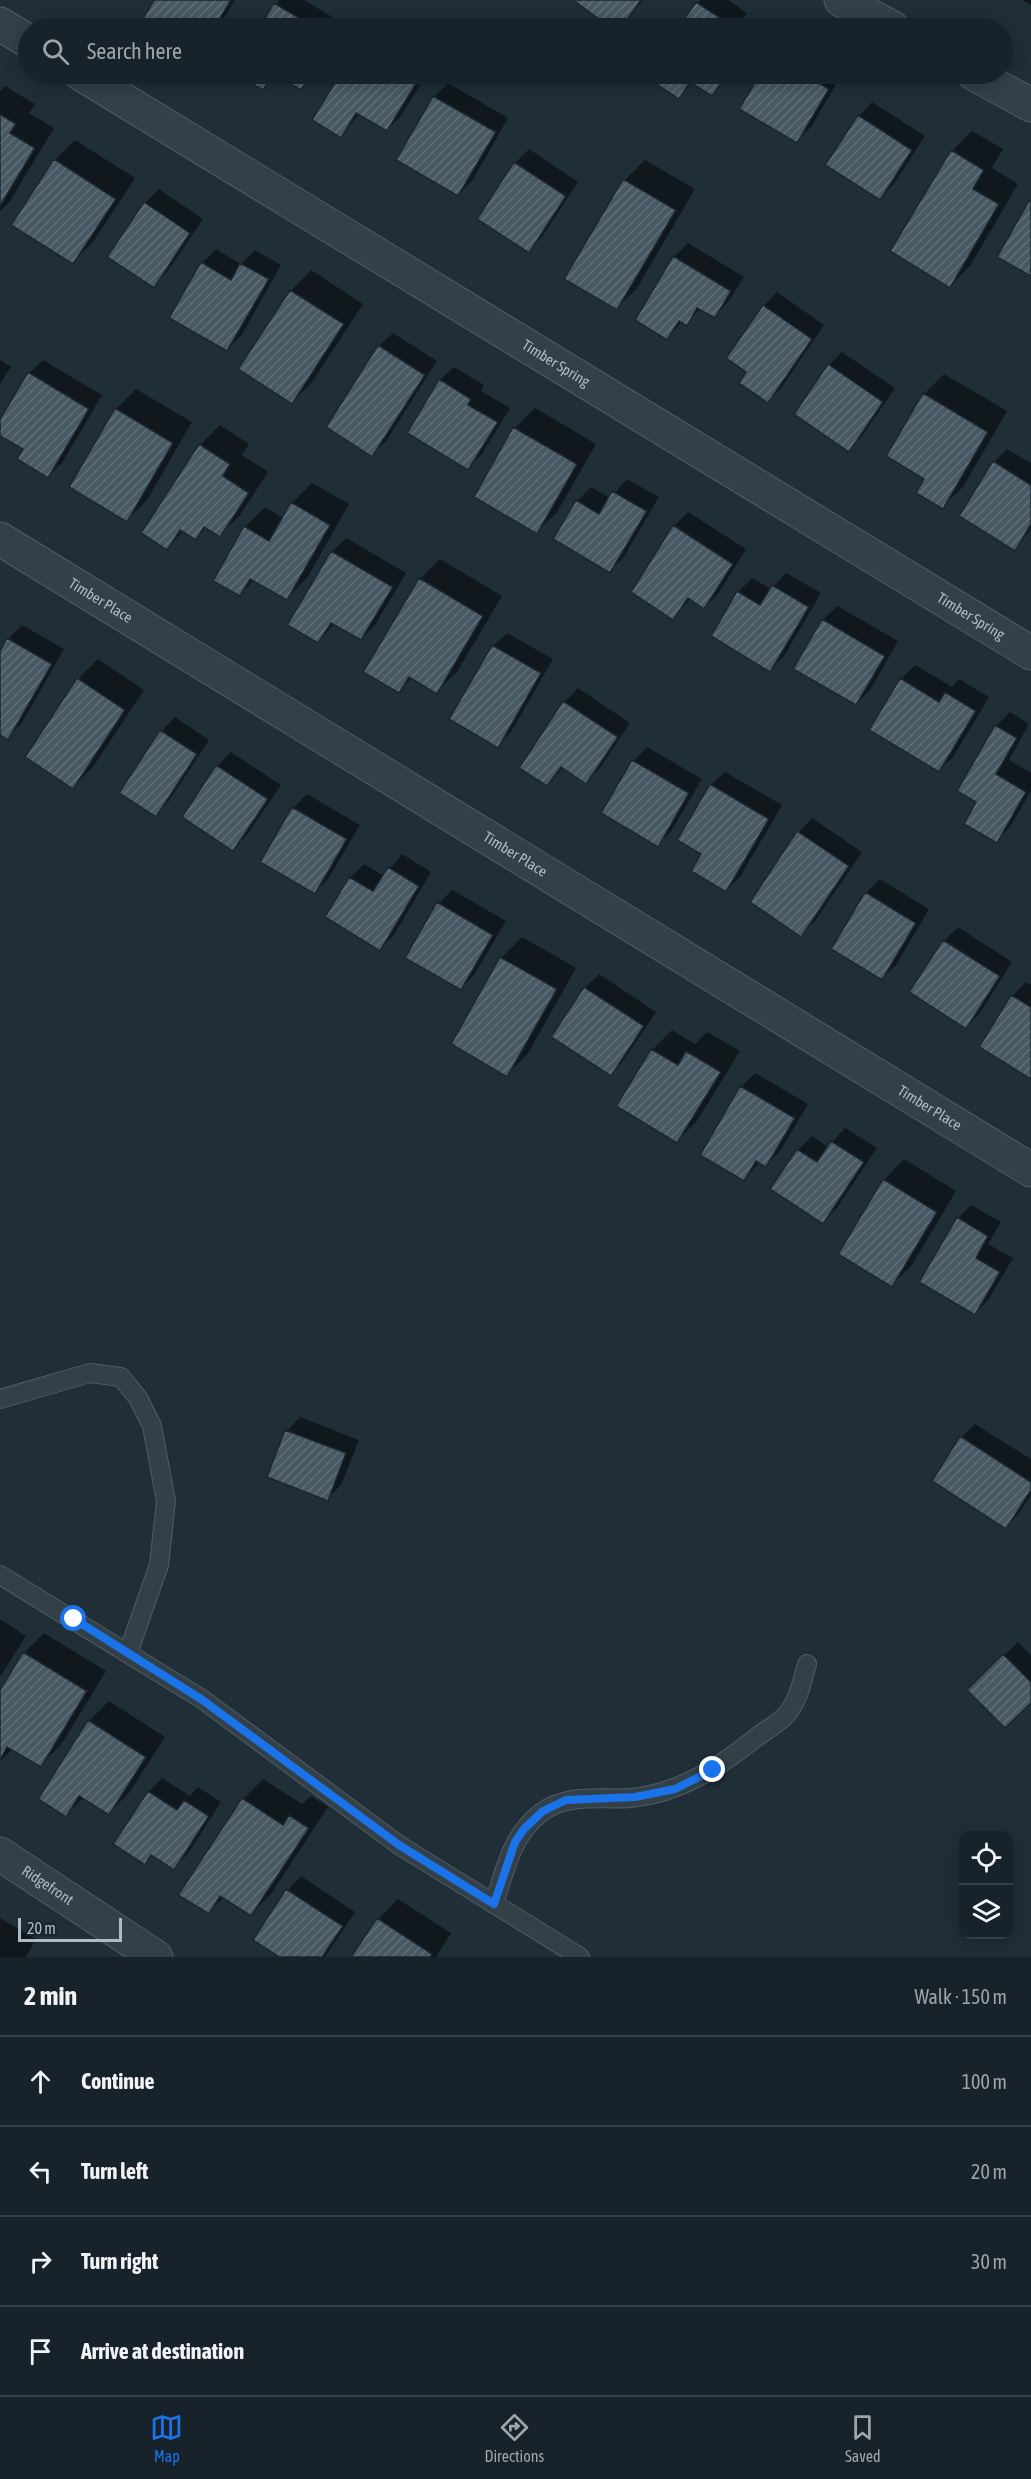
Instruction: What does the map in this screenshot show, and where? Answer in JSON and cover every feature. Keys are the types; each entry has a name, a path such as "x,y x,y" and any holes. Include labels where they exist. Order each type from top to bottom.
{"street":[{"path":"841,0 874,18"},
{"path":"0,24 18,35"},
{"name":"Timber Spring","path":"97,84 1031,653"},
{"path":"992,84 1031,105"},
{"name":"Timber Place","path":"0,539 1031,1170"},
{"name":"Ridgefront","path":"0,1854 156,1957"}],"lane":[{"path":"0,1399 90,1373 121,1377 138,1398 152,1426 166,1501 159,1565 128,1653"},
{"path":"0,1575 201,1699 399,1845 580,1957"},
{"path":"494,1904 515,1842 524,1829 543,1811 566,1800 635,1797 675,1789 713,1770 786,1715 799,1693 807,1664"}],"building":[{"path":"154,0 231,0 220,18 144,18"},
{"path":"573,0 641,0 628,18 597,18"},
{"path":"696,2 720,18 685,18"},
{"path":"274,3 299,18 265,18"},
{"path":"253,84 267,84 263,90"},
{"path":"290,84 305,84 301,90"},
{"path":"334,84 416,84 387,131 356,113 341,138 312,120"},
{"path":"656,84 689,84 679,99"},
{"path":"693,84 721,84 712,96"},
{"path":"754,84 821,84 829,89 797,143 739,109"},
{"path":"433,96 496,132 458,196 396,160"},
{"path":"0,114 16,124 10,133 35,148 0,206"},
{"path":"858,115 912,150 880,200 825,165"},
{"path":"951,150 984,170 973,189 999,204 950,288 890,251"},
{"path":"54,159 116,199 73,264 11,225"},
{"path":"514,162 566,196 529,253 477,219"},
{"path":"623,179 676,210 617,310 564,279"},
{"path":"1029,201 1031,202 1031,276 997,257"},
{"path":"144,202 190,233 154,288 107,257"},
{"path":"673,256 731,291 715,318 697,308 687,326 679,321 667,340 635,320"},
{"path":"201,262 231,280 240,263 269,279 227,351 169,318"},
{"path":"290,290 344,324 292,404 238,369"},
{"path":"763,305 812,339 768,403 739,383 746,372 726,358"},
{"path":"378,345 425,375 372,457 326,427"},
{"path":"828,364 883,402 849,452 794,414"},
{"path":"28,372 89,409 48,478 17,459 23,449 0,436 0,419"},
{"path":"439,379 471,399 468,405 498,422 468,470 407,433"},
{"path":"923,393 988,432 943,509 916,493 924,479 886,456"},
{"path":"115,408 173,443 127,522 69,487"},
{"path":"513,427 577,464 537,534 474,497"},
{"path":"199,444 230,464 223,476 249,493 220,537 204,527 196,540 180,530 167,550 141,533"},
{"path":"993,461 1031,485 1031,524 1015,551 959,516"},
{"path":"612,491 647,511 610,573 553,539 576,500 599,514"},
{"path":"291,502 330,525 287,600 250,579 240,596 213,581 244,526 269,541"},
{"path":"673,525 733,564 704,609 688,598 673,620 631,592"},
{"path":"331,551 393,587 361,640 331,623 318,643 287,625"},
{"path":"419,578 483,616 437,694 409,677 399,693 363,672"},
{"path":"772,585 809,607 770,672 711,636 737,591 760,605"},
{"path":"822,619 885,656 856,705 793,669"},
{"path":"7,638 52,664 8,740 0,735 0,651"},
{"path":"492,645 541,673 498,748 449,719"},
{"path":"77,678 125,710 73,789 25,757"},
{"path":"900,678 939,702 945,692 976,711 939,772 869,730"},
{"path":"563,701 618,737 586,784 561,767 547,786 519,768"},
{"path":"995,725 1017,738 996,774 1026,792 997,843 964,824 976,802 957,791"},
{"path":"160,730 197,754 156,817 119,793"},
{"path":"632,760 689,793 658,847 601,813"},
{"path":"216,765 268,799 233,851 182,817"},
{"path":"710,784 769,819 726,892 691,871 701,854 677,840"},
{"path":"292,807 347,839 315,894 260,862"},
{"path":"797,831 849,866 801,937 750,902"},
{"path":"388,867 419,886 380,951 325,917 349,877 373,891"},
{"path":"865,892 916,923 882,980 831,949"},
{"path":"437,902 493,935 461,990 405,958"},
{"path":"943,940 1000,976 966,1029 909,992"},
{"path":"500,957 557,989 507,1077 451,1044"},
{"path":"584,987 644,1026 611,1076 551,1037"},
{"path":"1011,995 1031,1007 1031,1079 979,1047"},
{"path":"651,1049 678,1065 686,1051 721,1072 677,1143 616,1106"},
{"path":"740,1086 795,1118 766,1167 756,1161 744,1181 700,1155"},
{"path":"831,1141 864,1162 823,1224 770,1189 797,1149 817,1162"},
{"path":"883,1179 937,1212 892,1287 838,1254"},
{"path":"957,1217 988,1236 976,1258 1000,1272 975,1315 919,1282"},
{"path":"285,1430 346,1453 328,1501 267,1477"},
{"path":"960,1436 1031,1482 1031,1490 1006,1529 932,1481"},
{"path":"23,1652 87,1691 41,1767 7,1747 0,1760 0,1690"},
{"path":"1003,1654 1031,1682 1031,1703 1005,1728 967,1690"},
{"path":"88,1720 146,1757 109,1815 79,1796 66,1817 38,1799"},
{"path":"148,1791 177,1810 184,1800 209,1816 174,1870 151,1855 145,1865 113,1844"},
{"path":"242,1798 283,1825 289,1815 309,1828 251,1916 220,1896 209,1914 178,1895"},
{"path":"286,1889 343,1926 322,1957 279,1957 253,1940"},
{"path":"377,1918 432,1954 430,1957 351,1957"}],"route":[{"path":"74,1619 201,1699 399,1845 494,1904 515,1842 524,1829 543,1811 566,1800 635,1797 675,1789 713,1770"}]}
